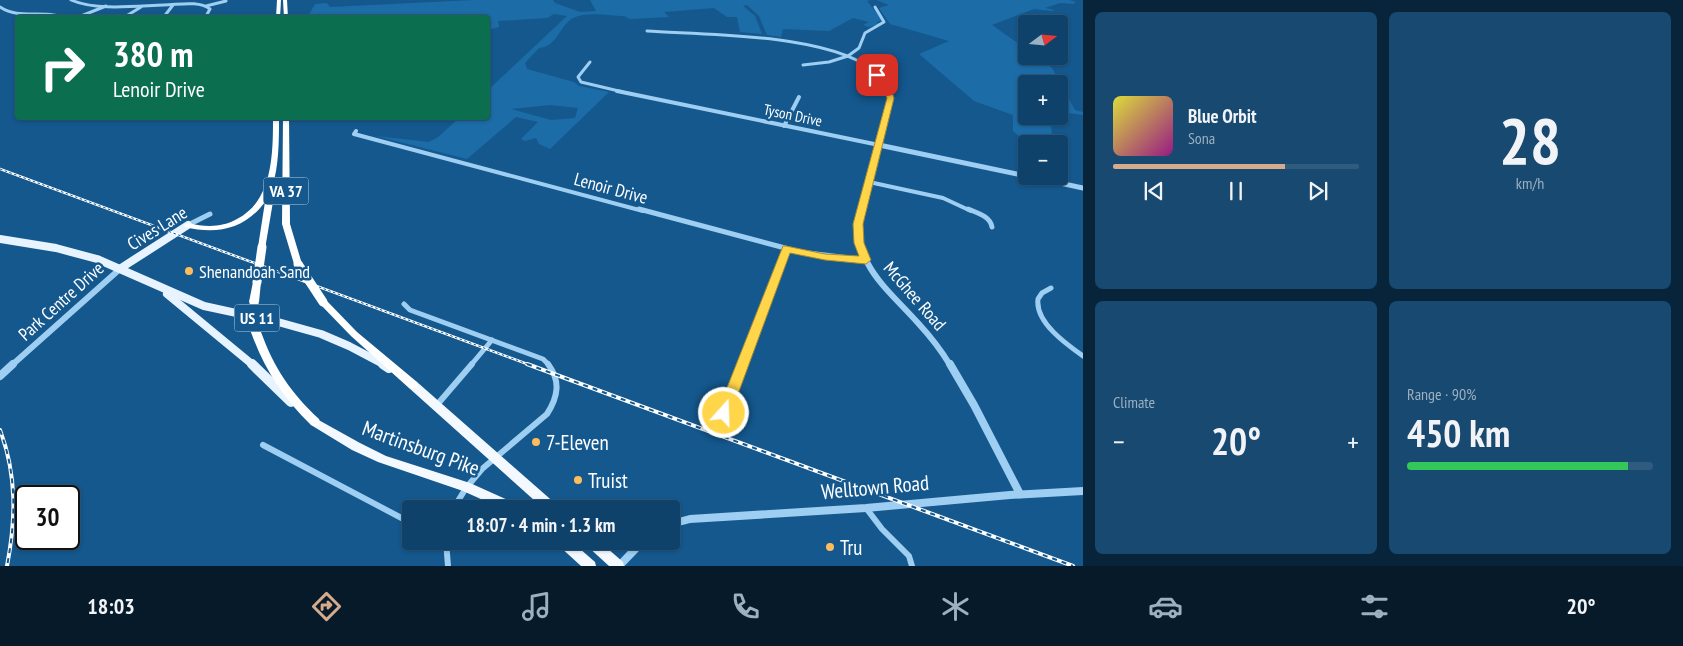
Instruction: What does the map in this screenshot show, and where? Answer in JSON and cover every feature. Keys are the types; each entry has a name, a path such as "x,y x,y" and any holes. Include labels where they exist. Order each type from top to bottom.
{"highway":[{"path":"278,15 279,0"},
{"path":"286,0 286,15"},
{"name":"VA 37","path":"276,120 274,164 254,302 256,332 266,362 274,375 294,402 315,422"},
{"name":"VA 37","path":"286,120 286,224 298,264 323,302 354,334 413,385"},
{"path":"188,225 205,229 221,228 239,221 254,210 268,191 276,129"},
{"name":"Martinsburg Pike","path":"413,385 543,500"},
{"name":"Martinsburg Pike","path":"315,422 353,445 381,458 466,486 498,500"},
{"path":"572,550 590,566"},
{"path":"600,550 619,566"}],"main road":[{"name":"Cives Lane","path":"121,268 188,225"},
{"name":"US 11","path":"0,239 84,255 121,268 155,285 210,308 293,326 332,338 367,354 413,385"},
{"name":"US 11","path":"155,285 242,354 300,411 315,422"}],"street":[{"path":"71,0 79,4 141,6 206,6 226,1"},
{"path":"86,15 106,5"},
{"path":"166,15 173,5"},
{"path":"128,15 141,6"},
{"path":"206,6 210,12 208,15"},
{"path":"0,7 8,12 52,13 57,15"},
{"path":"804,65 847,57 859,48 865,32 884,23 874,7"},
{"name":"McGhee Road","path":"647,31 767,37 808,44 847,57 877,75 890,93 890,98 858,230 859,243 866,260 878,280 917,322 944,355 1020,494"},
{"name":"Tyson Drive","path":"590,62 578,76 586,84 1018,174"},
{"path":"784,126 799,96"},
{"name":"Lenoir Drive","path":"356,131 354,134 786,249 825,257 866,260"},
{"path":"869,182 948,200 986,218 991,222 992,227"},
{"name":"Tyson Drive","path":"1068,185 1083,188"},
{"name":"Cives Lane","path":"188,225 210,214"},
{"path":"724,413 786,249"},
{"name":"Park Centre Drive","path":"0,376 121,268"},
{"path":"1051,288 1039,297 1037,304 1040,312 1061,338 1083,356"},
{"path":"404,304 410,310 547,362 555,375 558,393 554,404 547,414 495,457 466,486 458,500"},
{"path":"436,406 492,340"},
{"path":"263,446 402,518"},
{"name":"Welltown Road","path":"680,522 707,518 866,508 913,502 1020,494 1083,491"},
{"path":"866,508 882,529 909,556 912,566"},
{"path":"447,550 448,566"},
{"path":"619,566 634,550"}],"shaded area":[{"path":"474,0 553,0 555,3 580,12 596,11 590,0 871,0 867,1 882,20 877,22 878,24 869,27 863,25 869,22 853,18 829,31 783,29 781,37 767,35 759,16 747,5 743,6 755,16 762,34 740,32 737,17 727,17 714,8 664,12 669,17 630,19 624,16 592,14 573,18 550,44 539,48 525,63 527,69 574,82 579,86 609,92 550,149 539,144 536,138 525,141 521,139 538,122 516,117 467,159 376,136 429,142 437,138 457,120 490,120 490,88 567,16 554,14 547,18 498,21 499,27 490,29 490,15 309,15 315,4 327,3 330,7","holes":["550,105 578,108 575,118 551,120 511,109"]},
{"path":"876,0 1070,0 1076,2 1073,4 1060,3 1045,8 1055,10 1052,11 1034,9 992,25 1018,43 1018,65 1048,65 1056,75 1018,75 1018,125 1051,125 1052,135 1018,135 1013,131 1013,115 974,101 919,54 949,41 890,24 879,8 889,5"},
{"path":"1068,97 1075,110 1083,112 1083,115 1068,113"}],"railway":[{"path":"0,169 530,365"},
{"path":"527,364 1073,566"},
{"path":"0,430 10,464 13,497 12,531 7,566"}],"place":[{"name":"Shenandoah Sand","path":"189,271"},
{"name":"7-Eleven","path":"536,442"},
{"name":"Truist","path":"578,480"},
{"name":"Tru","path":"830,547"}],"route":[{"path":"724,413 786,249 825,257 866,260 859,243 858,224 890,98 890,93 885,84 877,75"}]}
